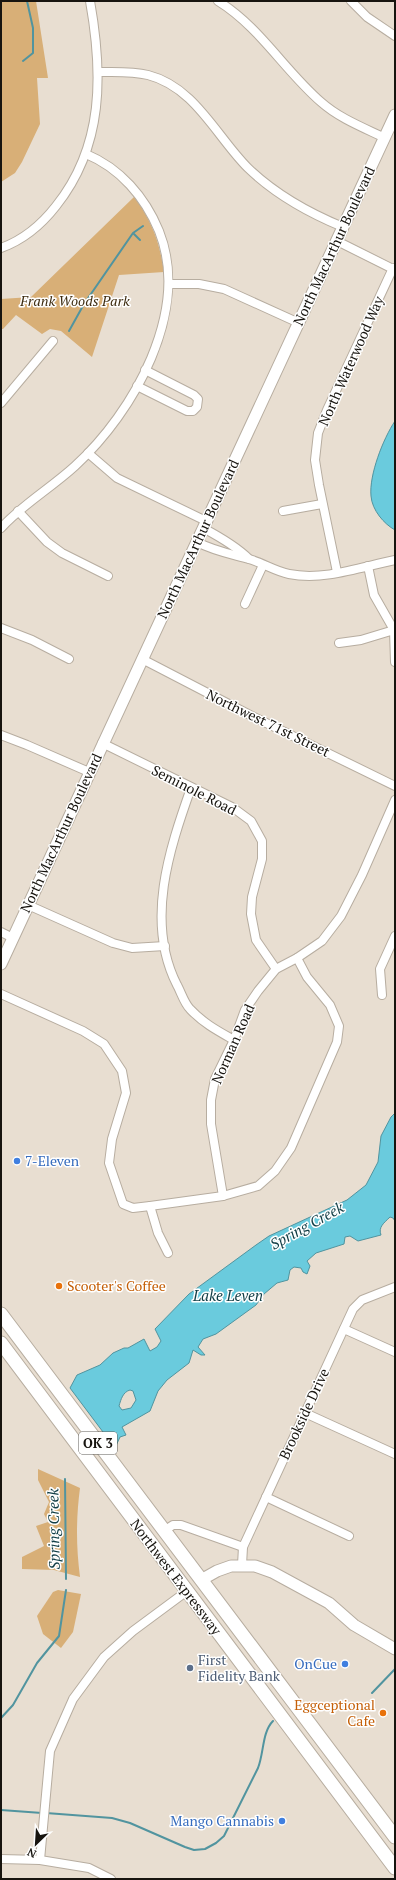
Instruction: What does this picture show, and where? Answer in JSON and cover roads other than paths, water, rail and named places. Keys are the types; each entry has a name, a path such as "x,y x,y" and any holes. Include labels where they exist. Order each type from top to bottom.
{"highway":[{"name":"Northwest Expressway","path":"3,1322 164,1531 395,1837"},
{"name":"Northwest Expressway","path":"1,1343 395,1868"},
{"path":"187,1591 201,1580"},
{"path":"378,1846 395,1854"}],"main road":[{"name":"North MacArthur Boulevard","path":"1,964 102,743 395,115"},
{"path":"201,1580 216,1571 242,1565 255,1566 272,1572 329,1603 354,1625 395,1649"}],"street":[{"path":"1,248 26,235 52,211 68,191 86,154 95,114 99,72 90,1"},
{"path":"218,1 243,19 322,103 353,123 385,138"},
{"path":"351,1 367,17 395,36"},
{"path":"99,72 135,72 148,75 172,85 193,102 228,146 263,182 293,202 343,227"},
{"path":"1,528 18,511 63,476 88,453 110,428 137,386 164,322 169,284 164,248 156,226 147,208 124,179 102,162 86,154"},
{"path":"337,241 394,269"},
{"name":"North Waterwood Way","path":"338,572 322,504 315,460 316,443 321,423 394,269"},
{"path":"169,284 199,284 224,289 299,323"},
{"path":"1,403 53,341"},
{"path":"137,386 187,411 192,411 197,408 198,399 194,395 145,370"},
{"path":"88,453 117,478 205,525 249,559"},
{"path":"283,511 322,504"},
{"path":"18,511 48,542 62,553 79,563 108,576"},
{"path":"196,542 209,548 249,559 297,576 314,576 395,560"},
{"path":"245,604 264,565"},
{"path":"368,566 374,595 394,630 395,662"},
{"path":"1,628 32,640 69,659"},
{"path":"339,643 361,640 394,630"},
{"name":"Northwest 71st Street","path":"142,659 250,715 395,786"},
{"path":"1,735 89,772"},
{"name":"Seminole Road","path":"102,743 232,807 251,820 262,841 262,859 252,897 251,914 256,940 276,969"},
{"path":"191,788 173,840 163,895 161,928 170,970 188,1008 207,1025 234,1040"},
{"name":"Norman Road","path":"223,1196 211,1124 210,1100 215,1079 234,1040 245,1010 276,969 297,958 322,941 341,916 362,875 395,800"},
{"path":"28,904 112,943 132,948 165,946"},
{"path":"1,932 13,938"},
{"path":"382,995 380,969 395,936"},
{"path":"1,994 83,1031 104,1044 122,1072 126,1093 112,1139 109,1162 123,1204 133,1208 150,1206 223,1196 258,1186 275,1171 290,1148 336,1042 339,1026 330,1005 307,977 297,958"},
{"path":"150,1206 158,1233 168,1253"},
{"name":"Brookside Drive","path":"242,1565 243,1547 354,1309 362,1300 395,1287"},
{"path":"344,1329 395,1352"},
{"path":"305,1413 395,1454"},
{"path":"266,1497 349,1536"},
{"path":"164,1531 173,1525 181,1525 243,1547"},
{"path":"40,1860 50,1751 73,1699 99,1662 117,1645 187,1591"},
{"path":"1,1859 40,1860 89,1868 111,1879"}],"water":[{"path":"395,421 395,530 383,520 376,511 372,501 371,487 378,457 386,437"},
{"name":"Lake Leven","path":"395,1113 395,1221 390,1217 382,1225 380,1230 381,1235 358,1241 350,1236 345,1237 344,1244 316,1253 307,1261 310,1266 307,1274 303,1272 301,1268 294,1267 290,1270 288,1280 277,1283 264,1294 256,1305 216,1334 203,1339 198,1347 205,1355 201,1355 193,1350 189,1363 167,1380 158,1391 150,1411 122,1427 126,1435 120,1437 115,1448 70,1388 77,1375 100,1365 113,1353 124,1348 128,1348 144,1339 150,1351 157,1347 161,1341 155,1329 189,1294 269,1236 347,1200 366,1185 378,1162 381,1136 391,1117","holes":["130,1390 133,1391 136,1400 131,1408 122,1410 119,1406 123,1396 126,1392"]}],"waterway":[{"path":"23,61 33,53 33,28 27,1"},
{"path":"69,331 84,304 133,233 143,226"},
{"path":"134,234 140,240"},
{"name":"Spring Creek","path":"65,1479 66,1579"},
{"name":"Spring Creek","path":"1,1718 13,1705 37,1663 59,1636 66,1590"},
{"path":"372,1693 395,1669"},
{"path":"46,1813 112,1818 130,1823 185,1847 194,1850 205,1849 216,1843 224,1836 258,1768 265,1737 269,1726 273,1721"},
{"path":"1,1810 42,1813"}],"place":[{"name":"7-Eleven","path":"17,1161"},
{"name":"Scooter's Coffee","path":"59,1286"},
{"name":"OnCue","path":"345,1664"},
{"name":"First Fidelity Bank","path":"190,1668"},
{"name":"Eggceptional Cafe","path":"383,1713"},
{"name":"Mango Cannabis","path":"282,1821"}],"park label":[{"name":"Frank Woods Park","path":"75,301"}]}
